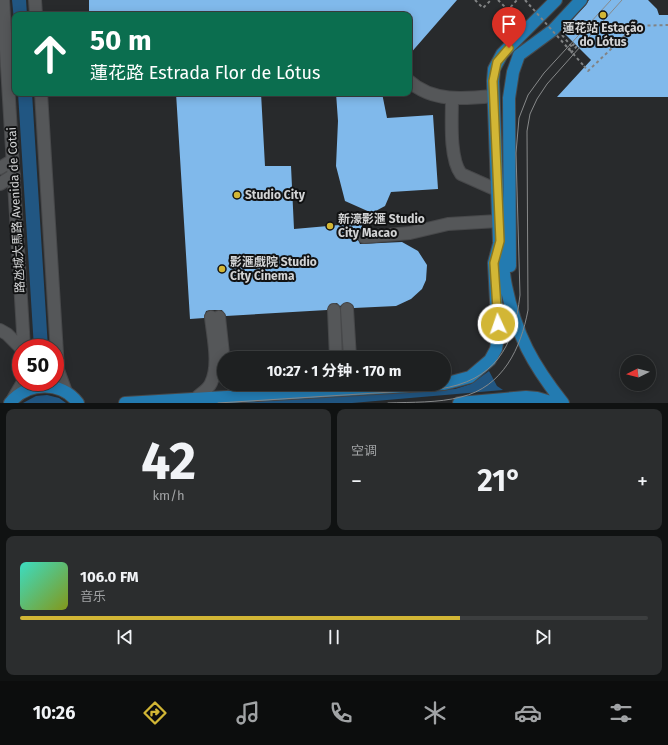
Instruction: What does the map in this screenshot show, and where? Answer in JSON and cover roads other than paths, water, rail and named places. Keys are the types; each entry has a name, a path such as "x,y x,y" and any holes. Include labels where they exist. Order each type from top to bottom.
{"main road":[{"path":"556,0 502,54 494,69 493,96 498,221 506,284 511,307 530,356 561,402"},
{"path":"506,284 510,275 509,106 513,72 518,55 553,30 581,0"},
{"path":"451,382 470,377 490,360 496,350 498,337 494,263 500,241"},
{"path":"10,402 24,391 38,386 52,387 76,399"},
{"path":"125,403 244,396 293,391"},
{"path":"459,403 526,397 561,402"},
{"path":"482,401 516,403"}],"street":[{"name":"路氹城大馬路 Avenida de Cotai","path":"3,0 23,339"},
{"path":"36,0 36,12"},
{"path":"412,84 422,92 452,98 493,96"},
{"path":"41,96 58,370 76,399"},
{"path":"452,98 454,159 458,169 461,174 497,190"},
{"path":"0,168 13,160"},
{"path":"0,184 14,175"},
{"path":"364,237 410,233 448,224 498,221"},
{"path":"347,309 350,351"},
{"path":"334,310 336,351"},
{"path":"195,399 210,385 214,377 215,317 222,351"},
{"path":"0,330 13,339"},
{"path":"10,402 17,391"},
{"path":"239,391 244,396"}],"tram line":[{"path":"218,403 439,389 458,385 474,378 487,370 498,359 513,331 520,295 516,153 519,118 528,95 544,73 611,0"},
{"path":"388,403 452,399 476,392 488,385 499,375 515,352 525,324 528,310 527,131 530,114 537,99 547,84 622,0"}],"place":[{"name":"蓮花站 Estação do Lótus","path":"603,15"},
{"name":"Studio City","path":"237,195"},
{"name":"新濠影滙 Studio City Macao","path":"330,226"},
{"name":"影滙戲院 Studio City Cinema","path":"222,269"}]}
